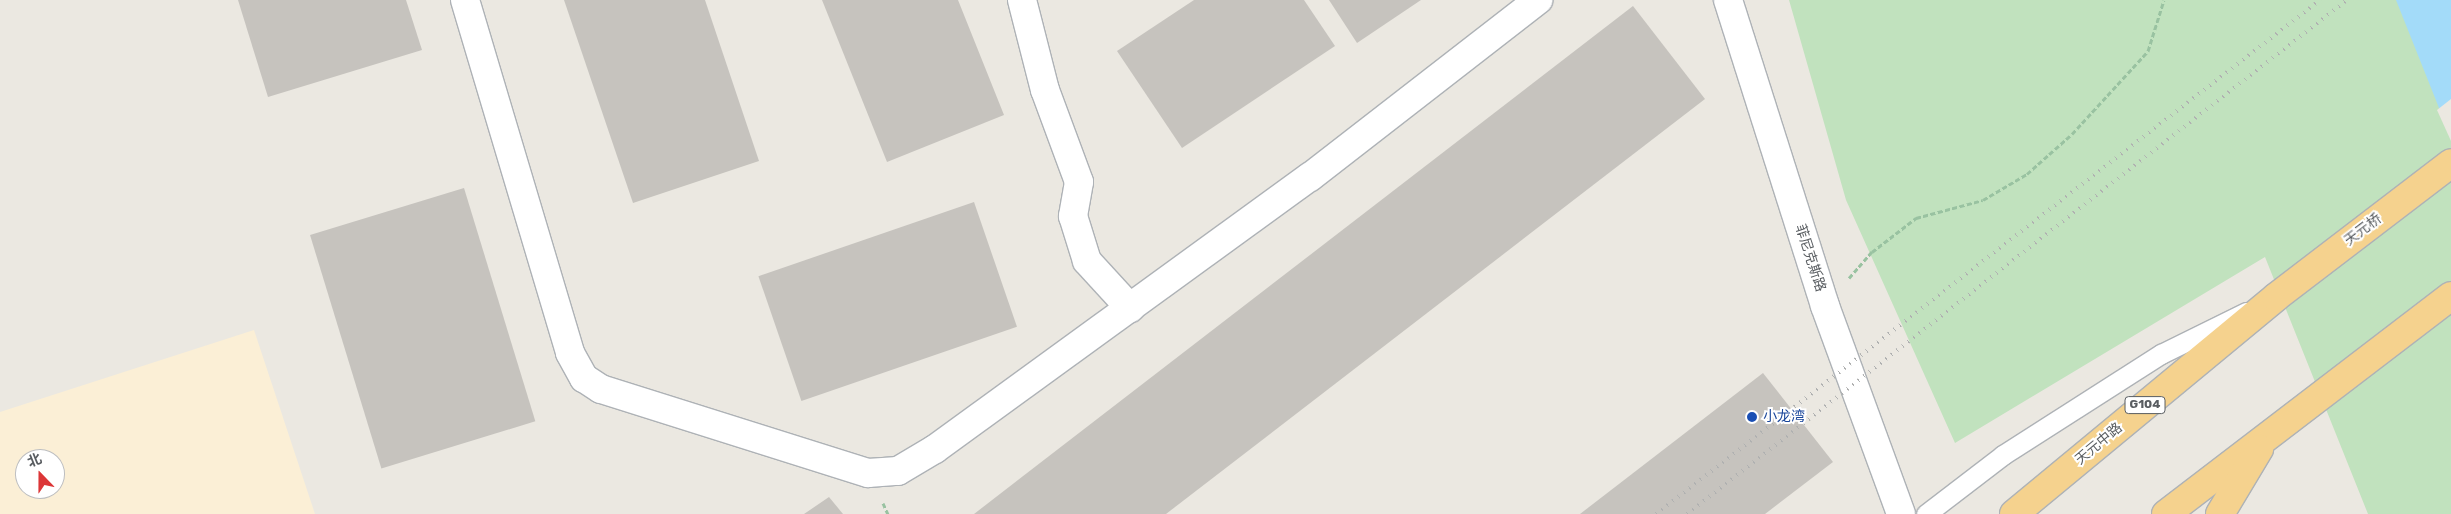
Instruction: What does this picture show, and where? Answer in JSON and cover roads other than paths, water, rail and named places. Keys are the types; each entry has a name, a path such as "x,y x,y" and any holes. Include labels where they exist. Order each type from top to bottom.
{"highway":[{"name":"天元桥","path":"2276,297 2451,164"},
{"path":"2166,514 2451,296"},
{"name":"天元中路","path":"2014,514 2276,297"},
{"path":"2220,514 2267,436"}],"street":[{"path":"465,0 570,353 584,378 601,389 836,466 868,473 898,471 935,449 1310,177 1538,0"},
{"path":"1022,0 1045,90 1079,182 1073,216 1087,262 1130,308"},
{"name":"菲尼克斯路","path":"1728,0 1825,306 1901,514"}],"lane":[{"path":"1926,514 2003,455 2161,354 2276,297"}],"water":[{"path":"2396,0 2451,0 2451,138"}],"railway":[{"path":"1656,514 2320,0"},
{"path":"1687,514 2347,0"}],"place":[{"name":"小龙湾","path":"1752,417"}]}
